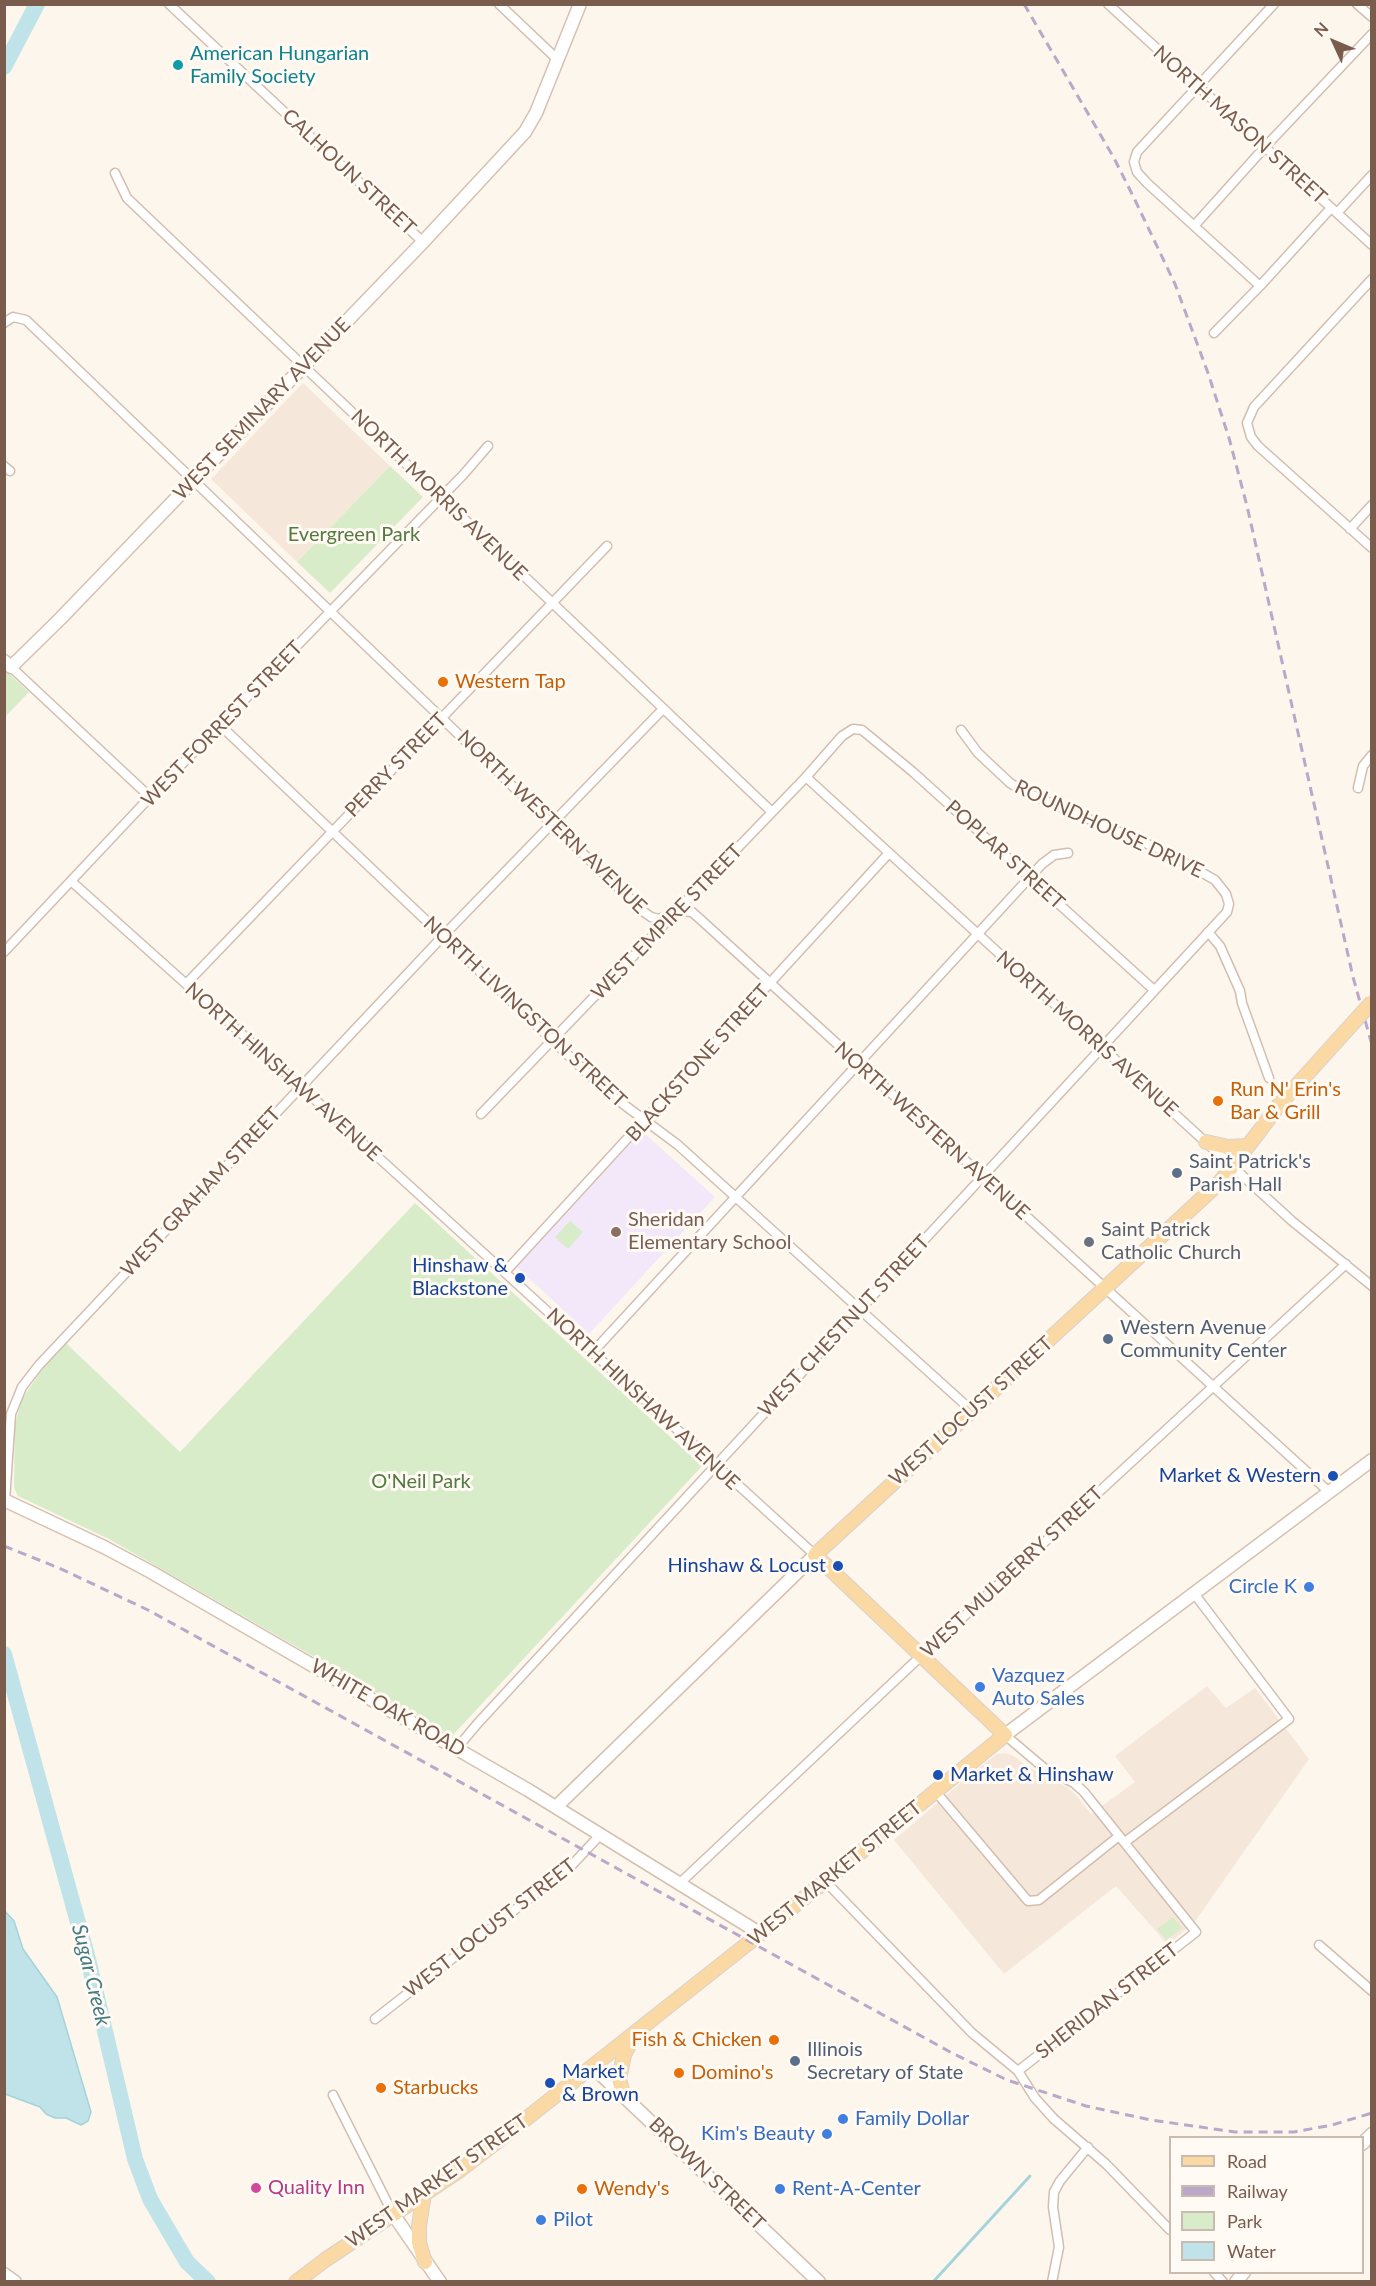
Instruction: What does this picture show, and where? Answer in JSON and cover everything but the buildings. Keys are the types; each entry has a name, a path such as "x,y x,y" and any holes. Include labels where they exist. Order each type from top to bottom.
{"main road":[{"name":"WEST LOCUST STREET","path":"814,1555 1220,1182 1279,1105 1371,1002"},
{"path":"1206,1142 1228,1147 1248,1146"},
{"name":"NORTH HINSHAW AVENUE","path":"814,1555 1005,1734"},
{"name":"WEST MARKET STREET","path":"296,2282 325,2260 460,2170 761,1934 1005,1734"},
{"path":"623,2094 619,2079 621,2065 635,2033"},
{"path":"424,2194 419,2243 425,2262"}],"street":[{"name":"CALHOUN STREET","path":"169,4 423,242"},
{"path":"499,4 558,60"},
{"name":"WEST SEMINARY AVENUE","path":"8,664 304,366 525,132 537,113 580,4"},
{"name":"NORTH MASON STREET","path":"1108,4 1371,245"},
{"path":"1260,286 1147,183 1137,172 1134,162 1137,152 1274,4"},
{"path":"1358,4 1371,17"},
{"path":"1194,226 1371,34"},
{"name":"NORTH MORRIS AVENUE","path":"115,172 127,198 772,812"},
{"path":"1214,333 1371,175"},
{"path":"1371,279 1254,407 1247,423 1251,436 1258,446 1371,548"},
{"name":"NORTH WESTERN AVENUE","path":"4,323 13,317 26,320 651,917 658,919 682,911 692,912 1328,1491"},
{"name":"WEST FORREST STREET","path":"4,952 220,725 442,497 488,446"},
{"path":"1350,529 1371,505"},
{"name":"PERRY STREET","path":"186,984 607,546"},
{"path":"8,664 150,798"},
{"name":"WEST GRAHAM STREET","path":"5,1501 9,1430 18,1393 24,1382 300,1086 663,708"},
{"name":"NORTH LIVINGSTON STREET","path":"220,725 607,1092 678,1145 971,1410"},
{"name":"WEST EMPIRE STREET","path":"481,1114 852,729"},
{"name":"POPLAR STREET","path":"852,729 860,729 869,735 913,772 1154,990"},
{"name":"ROUNDHOUSE DRIVE","path":"961,730 993,769 1010,783 1025,792 1164,851 1192,866 1221,886 1229,904"},
{"path":"1358,788 1364,766 1371,755"},
{"name":"NORTH MORRIS AVENUE","path":"807,777 1292,1221 1371,1286"},
{"name":"BLACKSTONE STREET","path":"505,1272 889,853"},
{"path":"592,1353 1030,877 1049,858 1068,853"},
{"name":"NORTH HINSHAW AVENUE","path":"71,881 300,1086 814,1555"},
{"name":"WEST CHESTNUT STREET","path":"457,1748 1227,912 1229,904"},
{"path":"1208,932 1220,946 1240,991 1242,1003 1269,1078"},
{"name":"WEST MULBERRY STREET","path":"680,1883 921,1656 1346,1264"},
{"name":"WEST MARKET STREET","path":"1005,1734 1371,1460"},
{"name":"WHITE OAK ROAD","path":"5,1501 104,1546 152,1572 457,1748 761,1934"},
{"name":"WEST LOCUST STREET","path":"556,1807 814,1555"},
{"path":"936,1792 1023,1897 1031,1902 1038,1900 1288,1719 1193,1592"},
{"name":"NORTH HINSHAW AVENUE","path":"1005,1734 1037,1762 1084,1791 1196,1932"},
{"name":"WEST LOCUST STREET","path":"375,2019 572,1865 601,1834"},
{"path":"825,1881 972,2033 1018,2071 1042,2107 1088,2147 1169,2229"},
{"name":"SHERIDAN STREET","path":"1018,2071 1196,1932"},
{"path":"1319,1945 1371,1991"},
{"name":"BROWN STREET","path":"593,2067 819,2282"},
{"path":"333,2095 393,2214 440,2282"},
{"path":"1052,2282 1059,2247 1053,2207 1054,2192 1060,2181 1088,2147"},
{"path":"4,2274 15,2282"}],"shaded area":[{"path":"303,383 390,466 297,562 211,479"},
{"name":"Sheridan Elementary School","path":"642,1131 715,1197 589,1334 517,1267"},
{"path":"1207,1686 1226,1708 1255,1688 1309,1759 1196,1920 1168,1945 1116,1886 1004,1974 894,1840 997,1754 1005,1753 1014,1756 1028,1767 1067,1787 1091,1814 1135,1782 1115,1756"}],"green space":[{"name":"Evergreen Park","path":"390,466 423,497 330,593 297,562"},
{"path":"4,669 29,692 5,717 4,717"},
{"name":"O'Neil Park","path":"415,1203 702,1466 452,1736 109,1539 18,1496 14,1488 15,1424 22,1399 44,1367 66,1343 180,1452"},
{"path":"570,1221 583,1232 568,1249 555,1237"},
{"path":"1173,1917 1182,1928 1166,1940 1157,1929"}],"water":[{"path":"4,1910 14,1921 23,1949 57,1997 91,2112 88,2121 81,2125 66,2118 55,2118 46,2114 40,2107 5,2094"}],"waterway":[{"name":"Sugar Creek","path":"4,67 37,4"},
{"name":"Sugar Creek","path":"4,1654 88,1959 135,2159 150,2199 187,2262 208,2282"},
{"path":"933,2282 1030,2176"}],"railway":[{"path":"1024,4 1114,158 1134,198 1175,284 1208,373 1229,438 1247,506 1353,977 1372,1045"},
{"path":"4,1546 59,1568 148,1610 952,2053 1007,2080 1086,2106 1151,2120 1235,2132 1294,2132 1332,2125 1372,2113"}],"place":[{"name":"American Hungarian Family Society","path":"178,65"},
{"name":"Western Tap","path":"443,682"},
{"name":"Run N' Erin's Bar & Grill","path":"1218,1101"},
{"name":"Saint Patrick's Parish Hall","path":"1177,1173"},
{"name":"Sheridan Elementary School","path":"616,1232"},
{"name":"Saint Patrick Catholic Church","path":"1089,1242"},
{"name":"Hinshaw & Blackstone","path":"520,1278"},
{"name":"Western Avenue Community Center","path":"1108,1339"},
{"name":"Market & Western","path":"1333,1476"},
{"name":"Hinshaw & Locust","path":"838,1566"},
{"name":"Circle K","path":"1309,1587"},
{"name":"Vazquez Auto Sales","path":"980,1687"},
{"name":"Market & Hinshaw","path":"938,1775"},
{"name":"Fish & Chicken","path":"774,2040"},
{"name":"Illinois Secretary of State","path":"795,2061"},
{"name":"Domino's","path":"679,2073"},
{"name":"Market & Brown","path":"550,2083"},
{"name":"Starbucks","path":"381,2088"},
{"name":"Family Dollar","path":"843,2119"},
{"name":"Kim's Beauty","path":"827,2134"},
{"name":"Quality Inn","path":"256,2188"},
{"name":"Wendy's","path":"582,2189"},
{"name":"Rent-A-Center","path":"780,2189"},
{"name":"Pilot","path":"541,2220"}]}
